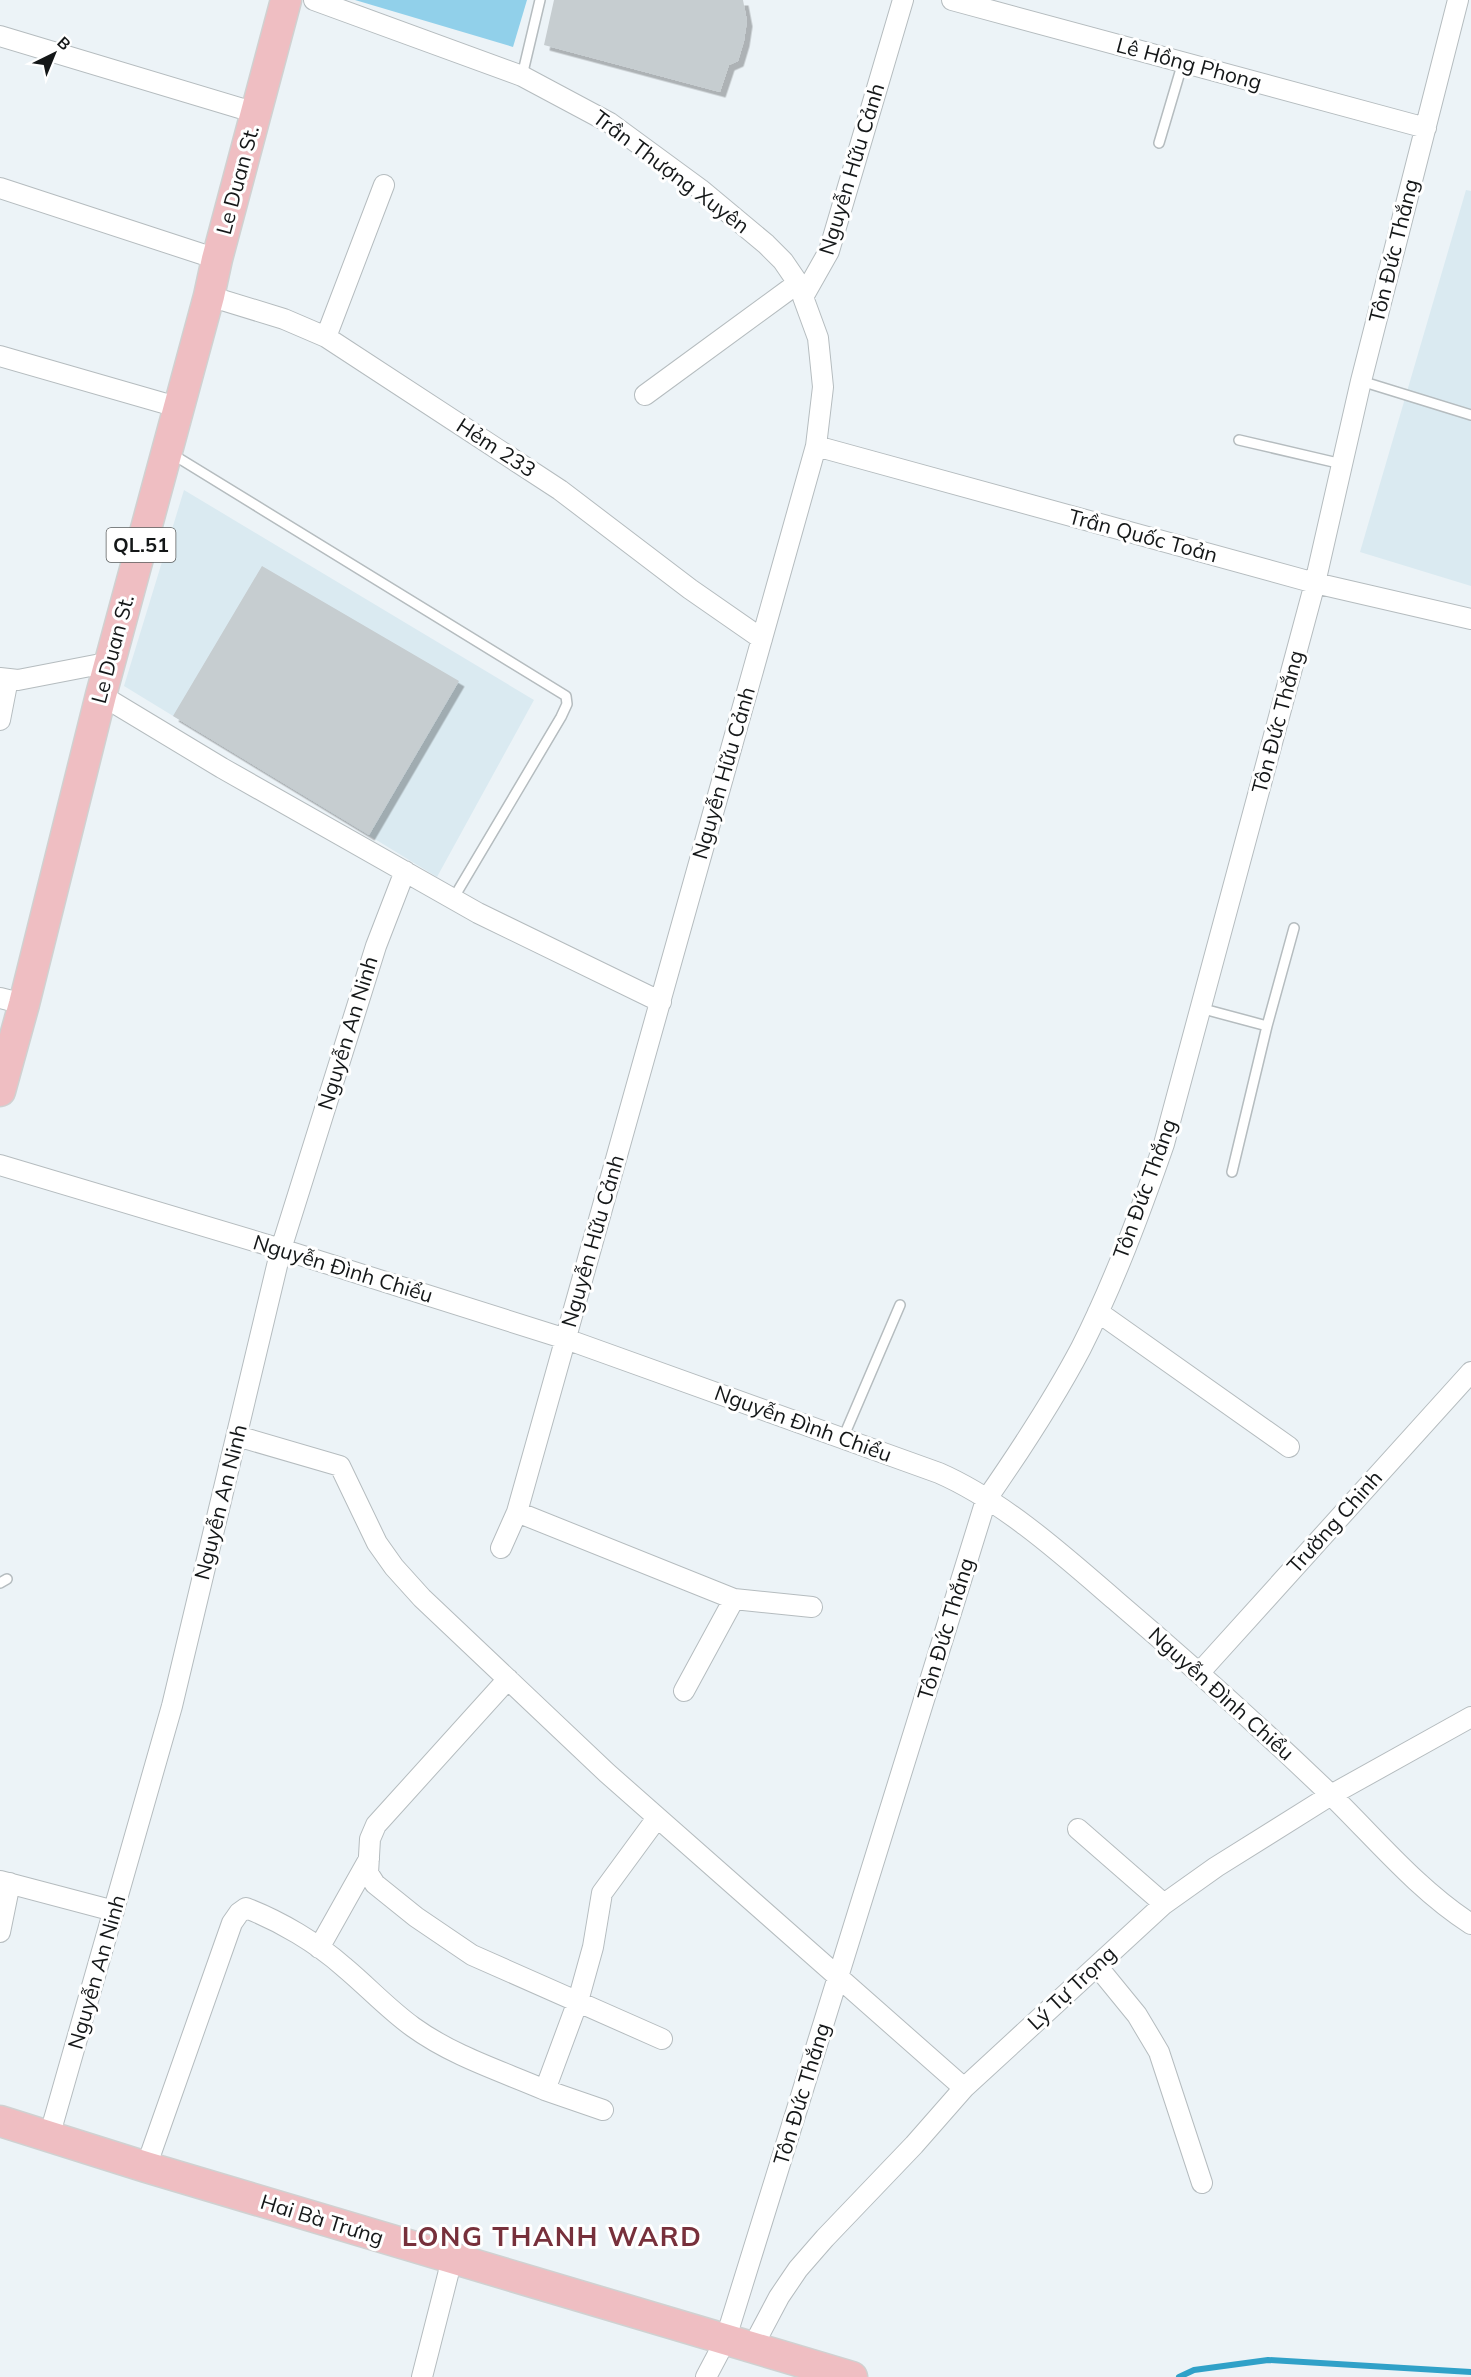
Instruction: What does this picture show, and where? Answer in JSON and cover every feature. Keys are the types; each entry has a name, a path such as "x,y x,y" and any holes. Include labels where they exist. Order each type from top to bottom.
{"main road":[{"name":"Le Duan St.","path":"0,1091 12,1001 111,662 286,0"},
{"name":"Hai Bà Trưng","path":"0,2121 452,2259 852,2377"}],"street":[{"name":"Trần Thượng Xuyên","path":"314,0 522,76 571,101 636,141 700,189 766,244 783,261 801,290"},
{"name":"Nguyễn Hữu Cảnh","path":"501,1548 517,1512 816,446 824,387 818,338 801,290 829,251 903,0"},
{"name":"Lê Hồng Phong","path":"951,0 1426,128"},
{"name":"Tôn Đức Thắng","path":"738,2344 839,1977 986,1500 1032,1433 1080,1348 1139,1216 1160,1154 1315,583 1361,381 1458,0"},
{"path":"0,36 256,113"},
{"path":"326,337 384,185"},
{"path":"0,188 217,259"},
{"path":"645,395 801,290"},
{"name":"Hẻm 233","path":"209,296 284,319 326,337 560,490 690,589 762,639"},
{"path":"0,356 177,407"},
{"name":"Trần Quốc Toản","path":"816,446 1315,583 1471,619"},
{"path":"0,720 4,679 18,680 111,662"},
{"path":"100,695 222,768 453,899 661,1002"},
{"name":"Nguyễn An Ninh","path":"49,2137 172,1706 281,1249 376,946 405,871"},
{"name":"Nguyễn Đình Chiểu","path":"0,1165 281,1249 566,1339 960,1482 1052,1546 1200,1672 1331,1795 1412,1876 1471,1924"},
{"path":"1098,1312 1289,1447"},
{"name":"Trường Chinh","path":"1200,1672 1471,1372"},
{"path":"237,1436 340,1466 377,1543 394,1567 422,1598 657,1818 964,2088"},
{"path":"517,1512 734,1599 812,1608"},
{"path":"684,1691 734,1599"},
{"path":"508,1679 376,1825 370,1839 368,1873 375,1884 416,1917 472,1955 662,2039"},
{"name":"Lý Tự Trọng","path":"706,2377 779,2297 798,2269 964,2088 1164,1904 1216,1867 1331,1795 1471,1717"},
{"path":"545,2090 578,2001 592,1947 602,1893 657,1818"},
{"path":"1078,1829 1164,1904"},
{"path":"319,1948 369,1858"},
{"path":"0,1932 5,1882 114,1911"},
{"path":"146,2167 232,1923 246,1908 319,1948 344,1966 381,2002 414,2028 450,2050 545,2090 603,2110"},
{"path":"1096,1966 1137,2015 1159,2052 1203,2183"},
{"path":"422,2377 452,2259"}],"lane":[{"path":"522,76 540,0"},
{"path":"1159,143 1183,62"},
{"path":"1361,381 1471,415"},
{"path":"1239,440 1342,464"},
{"path":"166,450 566,696 567,704 561,717 453,899"},
{"path":"1232,1172 1267,1026 1294,928"},
{"path":"1200,1008 1267,1026"},
{"path":"843,1438 900,1305"}],"shaded area":[{"path":"355,0 527,0 513,47"},
{"path":"1466,190 1471,191 1471,586 1360,552"},
{"path":"184,490 534,700 437,877 124,686"}],"building":[{"path":"554,0 743,0 747,21 744,41 738,61 729,65 720,92 544,45"},
{"path":"262,566 459,681 369,835 173,716"}],"waterway":[{"path":"1179,2377 1194,2370 1268,2360 1471,2372"}],"district":[{"name":"LONG THANH WARD","path":"552,2237"}]}
